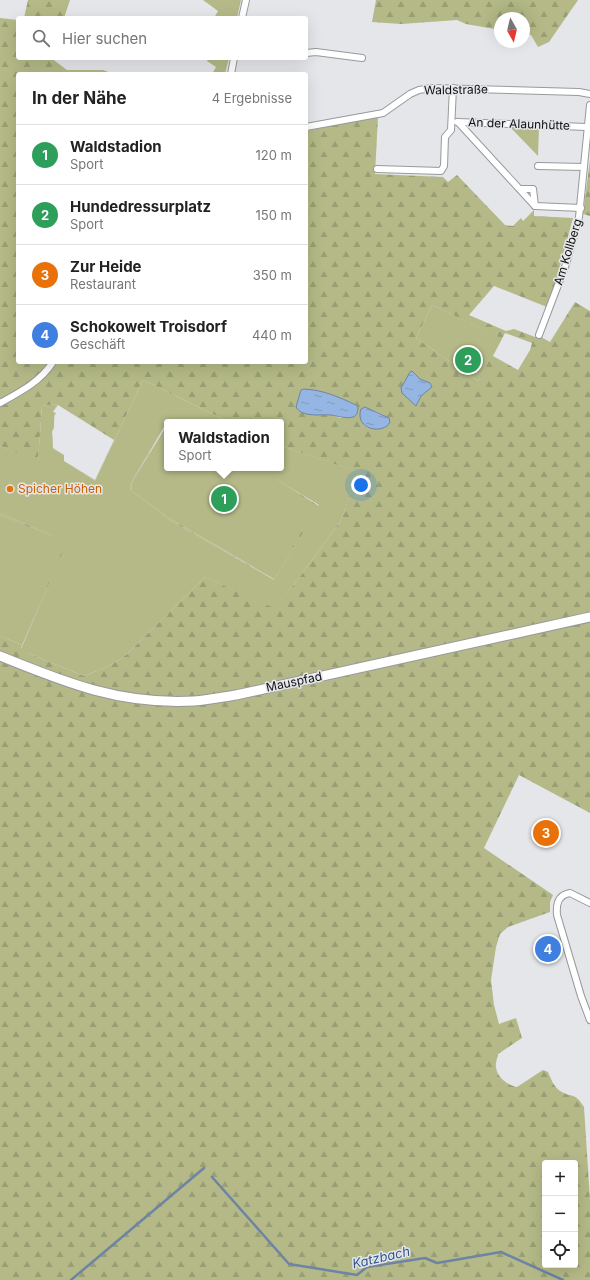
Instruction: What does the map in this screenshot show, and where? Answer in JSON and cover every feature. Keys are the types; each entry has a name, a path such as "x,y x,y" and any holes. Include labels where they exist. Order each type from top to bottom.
{"street":[{"path":"242,16 246,0"},
{"path":"308,53 316,52 362,58"},
{"path":"231,72 234,60"},
{"name":"Waldstraße","path":"308,127 383,113 403,98 419,90 432,88 579,92 590,94"},
{"path":"377,169 441,171 444,166 445,136 451,130 452,88"},
{"name":"Am Kollberg","path":"539,335 566,264 581,208 590,106"},
{"name":"An der Alaunhütte","path":"451,122 587,127"},
{"path":"458,122 535,206 581,208"},
{"path":"538,166 584,167"},
{"path":"520,189 533,189 535,206"},
{"path":"0,403 26,389 39,379 51,364"},
{"name":"Mauspfad","path":"0,656 67,683 109,694 156,701 195,701 236,695 590,617"},
{"path":"590,903 570,893 558,900 556,915 590,1020"}],"green space":[{"path":"28,0 70,0 65,16 24,16"},
{"path":"203,0 241,0 237,16 215,16 218,11"},
{"path":"376,0 578,0 549,42 538,47 530,35 530,12 494,12 494,29 466,24 457,20 401,24 372,22"},
{"path":"0,18 16,20 16,60 54,60 67,70 103,70 108,72 16,72 16,364 308,364 308,131 378,117 375,174 443,177 448,182 457,175 505,225 513,226 521,218 523,221 534,210 534,216 573,218 554,288 547,307 494,286 469,315 506,331 514,329 535,337 541,337 550,342 575,302 590,311 590,813 519,775 484,848 553,895 550,902 550,912 508,927 500,934 496,947 491,980 494,1005 499,1024 516,1018 522,1038 498,1054 496,1065 498,1074 501,1078 510,1085 517,1087 543,1070 548,1072 553,1083 560,1091 578,1099 584,1107 590,1200 590,1280 0,1280 0,636 22,645 66,542 0,515 0,513 67,542 21,648 30,654 84,676 109,666 126,655 205,577 274,608 296,582 339,523 345,511 355,471 284,447 284,419 223,419 143,380 95,481 64,461 95,480 114,440 58,405 53,412 57,404 42,406 38,462 0,446","holes":["432,305 501,338 478,381 416,338","505,333 532,343 530,350 518,370 493,356","412,371 420,379 430,383 432,387 421,396 416,406 410,400 410,372","304,389 324,392 354,404 352,417 340,418 332,415 315,415 304,413 298,401 301,390","365,407 384,415 379,428 368,428 364,425"]},
{"path":"228,60 226,72 213,72 216,67 207,61"},
{"path":"510,127 539,127 538,156"},
{"path":"590,160 590,216 583,214"},
{"path":"432,305 502,338 478,381 416,338"},
{"path":"143,380 223,419 164,419 164,427 133,479 130,486 131,491 168,519 274,580 319,505 274,478 318,506 274,579 169,518 132,491 131,486 134,479 164,430 164,471 284,471 284,447 356,471 345,511 339,523 296,582 274,609 205,577 126,655 109,666 84,676 21,649 54,572 22,645 0,636 0,515 60,539 0,513 0,446 38,461 42,406 57,404 53,412 55,413 52,432 53,449 64,455 64,461 95,481"},
{"path":"164,428 134,479 131,486 132,491 169,518 273,579 317,506 264,471 319,506 274,580 168,519 131,492 130,486 133,479"},
{"path":"53,431 53,448 64,455 53,449 52,440"}],"water":[{"path":"412,371 420,379 430,383 432,387 421,396 416,406 402,393 401,388"},
{"path":"304,389 324,392 350,402 358,407 357,413 355,416 348,418 303,413 296,407 301,390"},
{"path":"365,407 389,418 390,422 387,426 376,429 366,426 362,422 360,416 361,409"}],"waterway":[{"name":"Katzbach","path":"71,1280 204,1168"},
{"name":"Katzbach","path":"212,1177 289,1264 357,1275 367,1267 425,1258 437,1263 501,1252 563,1280"}],"place":[{"name":"Hundedressurplatz","path":"468,360"},
{"name":"Spicher Höhen","path":"10,489"},
{"name":"Waldstadion","path":"224,499"},
{"name":"Zur Heide","path":"546,833"},
{"name":"Schokowelt Troisdorf","path":"548,949"}]}
